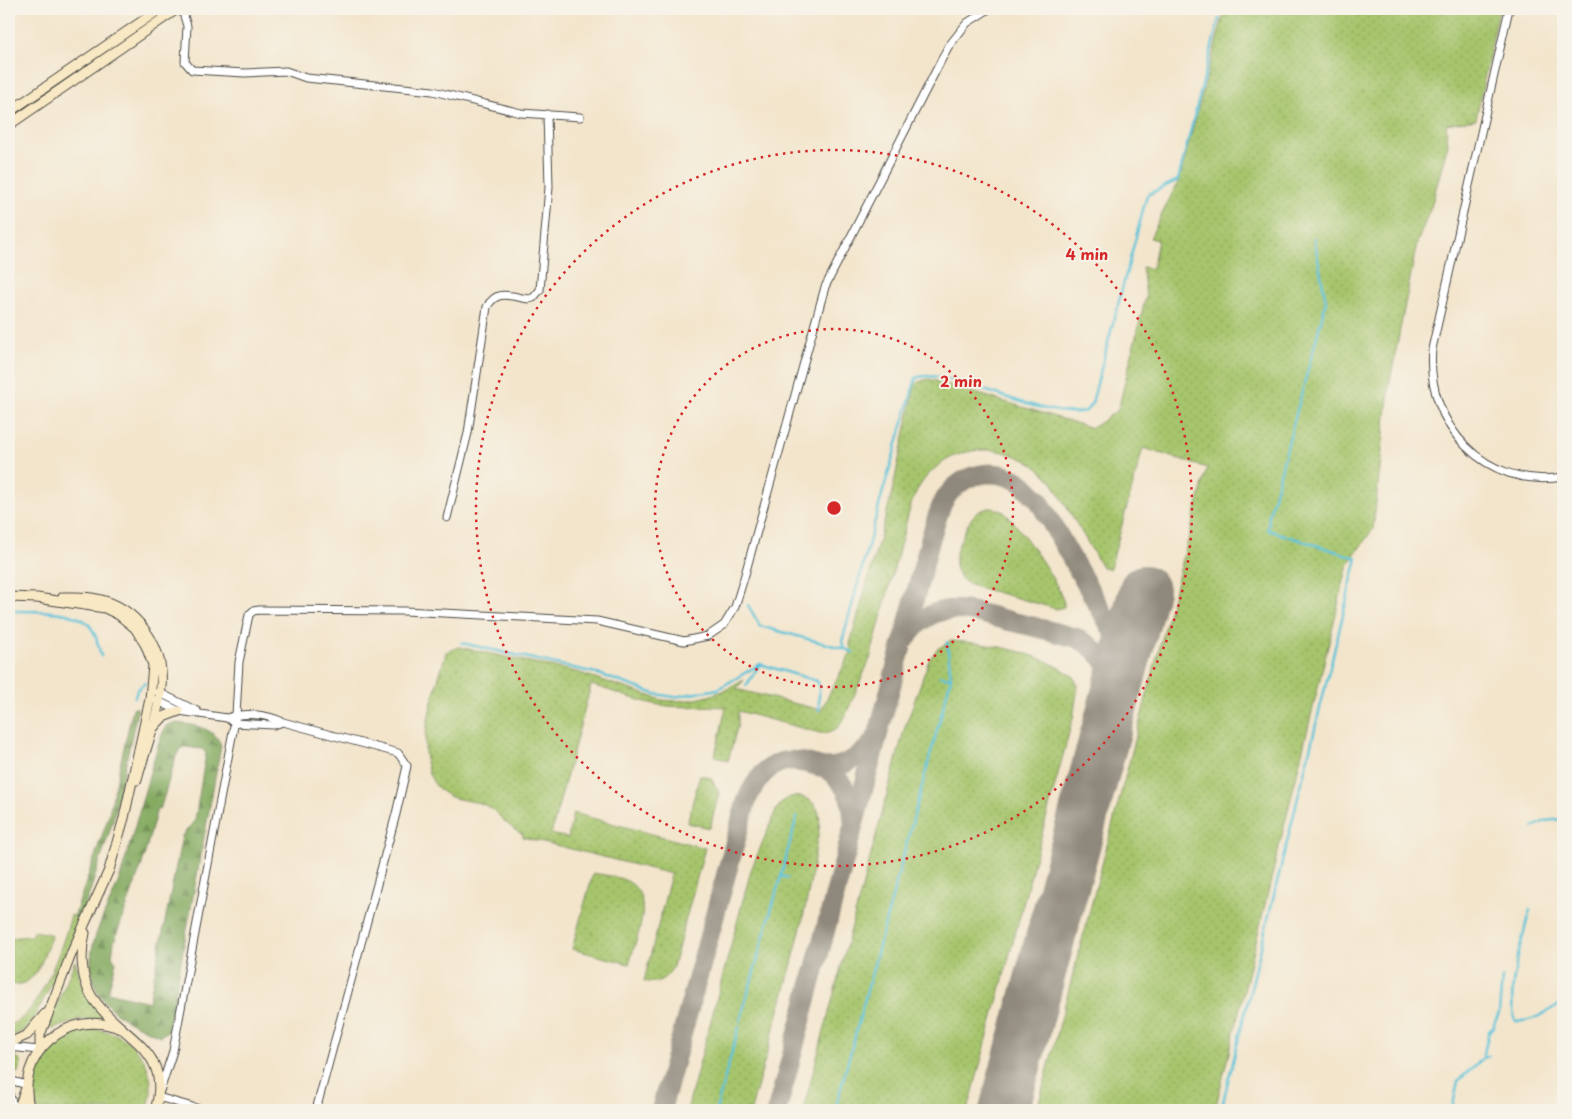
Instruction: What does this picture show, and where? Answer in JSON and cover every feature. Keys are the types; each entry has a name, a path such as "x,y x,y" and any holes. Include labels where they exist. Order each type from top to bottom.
{"street":[{"path":"9,112 160,9"},
{"path":"9,125 177,9"},
{"path":"182,9 187,26 185,62 192,70 244,73 286,71 306,78 433,91 508,110 580,118"},
{"path":"158,1097 173,1051 236,715 239,662 249,615 259,610 404,611 598,621 676,641 701,639 724,625 735,607 744,578 825,287 948,47 967,23 989,9"},
{"path":"1510,9 1432,349 1433,383 1438,404 1448,426 1476,456 1503,472 1526,479 1543,480 1563,477"},
{"path":"447,518 468,433 487,307 493,298 501,294 534,298 540,290 549,187 548,114"},
{"path":"9,597 38,598 53,596 97,599 119,607 132,616 150,637 159,659 150,732 129,807 124,818"},
{"path":"155,696 179,711 227,718 234,723 274,725 283,722"},
{"path":"155,696 205,714"},
{"path":"40,1050 40,1035 49,1011 109,870 155,696"},
{"path":"150,732 163,717 179,711"},
{"path":"227,718 236,715 262,716 398,753 407,766 396,814 316,1110"},
{"path":"88,919 82,948 85,981 93,998 143,1046 151,1058 158,1077 156,1110"},
{"path":"9,1042 27,1035 42,1016 49,1011"},
{"path":"17,1110 27,1086 30,1067 40,1050 60,1032 80,1024 103,1023 129,1033"},
{"path":"9,1047 22,1050 40,1050"},
{"path":"9,1080 27,1086"},
{"path":"27,1086 30,1110"},
{"path":"9,1094 17,1110"},
{"path":"158,1097 203,1110"}],"green space":[{"path":"1225,9 1499,9 1476,119 1446,124 1448,144 1431,207 1417,243 1390,381 1373,529 1348,564 1215,1110 1037,1110 1207,468 1143,448 1110,569 1102,567 1052,482 1038,468 1022,458 1004,452 986,450 968,452 950,458 934,469 915,494 870,659 844,719 837,728 831,731 820,733 738,711 738,724 728,761 715,756 726,707 674,707 657,705 591,685 551,834 568,838 573,813 705,848 673,967 661,980 653,982 644,981 671,874 523,837 523,834 513,829 487,806 454,798 444,793 433,781 427,765 425,746 431,705 446,652 459,647 577,672 662,700 673,701 704,697 734,686 744,680 736,689 821,710 851,652 850,644 890,501 915,385 918,382 929,379 1092,428 1118,410 1146,296 1142,267 1152,269 1158,240 1150,238 1179,180"},
{"path":"989,508 1004,512 1019,530 1050,574 1063,599 1064,607 1057,609 970,585 958,575 955,556 965,530 975,514"},
{"path":"951,641 983,644 1014,650 1044,660 1073,676 1078,686 1073,718 968,1110 803,1110 904,730 929,660 937,649"},
{"path":"133,708 138,708 113,821 81,919 74,917 108,818"},
{"path":"173,723 202,728 214,735 221,746 168,1031 160,1036 130,1022 104,1002 94,983 91,954 99,926 122,871 159,742 166,726","holes":["184,747 202,749 206,753 195,820 182,836 149,1002 108,992 116,962 112,956 114,942 142,864 157,809 160,810 176,756 180,749"]},
{"path":"700,775 711,778 719,793 710,828 687,823"},
{"path":"790,797 803,797 813,803 820,819 819,828 797,945 751,1110 687,1110 751,870 776,810 783,801"},
{"path":"593,873 627,881 636,888 641,897 642,920 629,964 572,949"},
{"path":"71,915 81,919 63,961 32,1022 23,1031 9,1037 9,1024 19,1020 30,1010 48,978 63,942"},
{"path":"34,931 50,934 51,937 42,962 38,970 26,982 9,984 9,938 31,936"},
{"path":"75,961 87,998 107,1019 80,1019 53,1029 48,1026"},
{"path":"89,1029 105,1031 119,1036 131,1044 140,1054 147,1066 150,1080 151,1095 147,1110 37,1110 34,1082 37,1069 43,1057 62,1038 75,1032"},
{"path":"9,1053 18,1058 21,1064 19,1072 9,1074"}],"waterway":[{"path":"853,652 845,649 842,642 916,378 930,376 949,379 1045,409 1068,412 1086,411 1092,403 1147,195 1178,180 1219,19"},
{"path":"1221,1110 1357,558 1268,530 1269,515 1326,302 1314,238"},
{"path":"748,605 760,626 845,649"},
{"path":"9,611 62,613 81,619 93,631 101,656"},
{"path":"835,1110 951,678 947,642"},
{"path":"462,643 596,673 655,694 674,697 718,689 760,664"},
{"path":"746,686 760,664 817,681 819,685 819,710"},
{"path":"940,676 951,678"},
{"path":"135,697 137,690 145,683"},
{"path":"781,876 797,816"},
{"path":"1533,827 1545,821 1563,819"},
{"path":"779,884 781,876 788,878"},
{"path":"740,1021 778,886"},
{"path":"1530,910 1519,950 1513,982 1512,997 1516,1021 1534,1018 1563,1002"},
{"path":"1452,1110 1458,1081 1483,1058 1489,1031 1494,1027 1499,1013 1502,978"},
{"path":"716,1110 739,1026"},
{"path":"1483,1058 1489,1056"}],"taxiway":[{"path":"777,1110 931,537 944,501 958,484 975,476 985,474 1003,475 1021,483 1038,499 1114,633 1118,662 1114,699"},
{"path":"906,639 917,625 928,616 953,610 980,613 1077,638 1102,657 1110,670 1114,686"},
{"path":"661,1110 747,799 751,792 765,772 779,763 795,761 822,767 838,766 861,754 877,736"},
{"path":"824,767 836,777 849,796 853,819"}],"runway":[{"path":"1004,1110 1144,590"}]}
